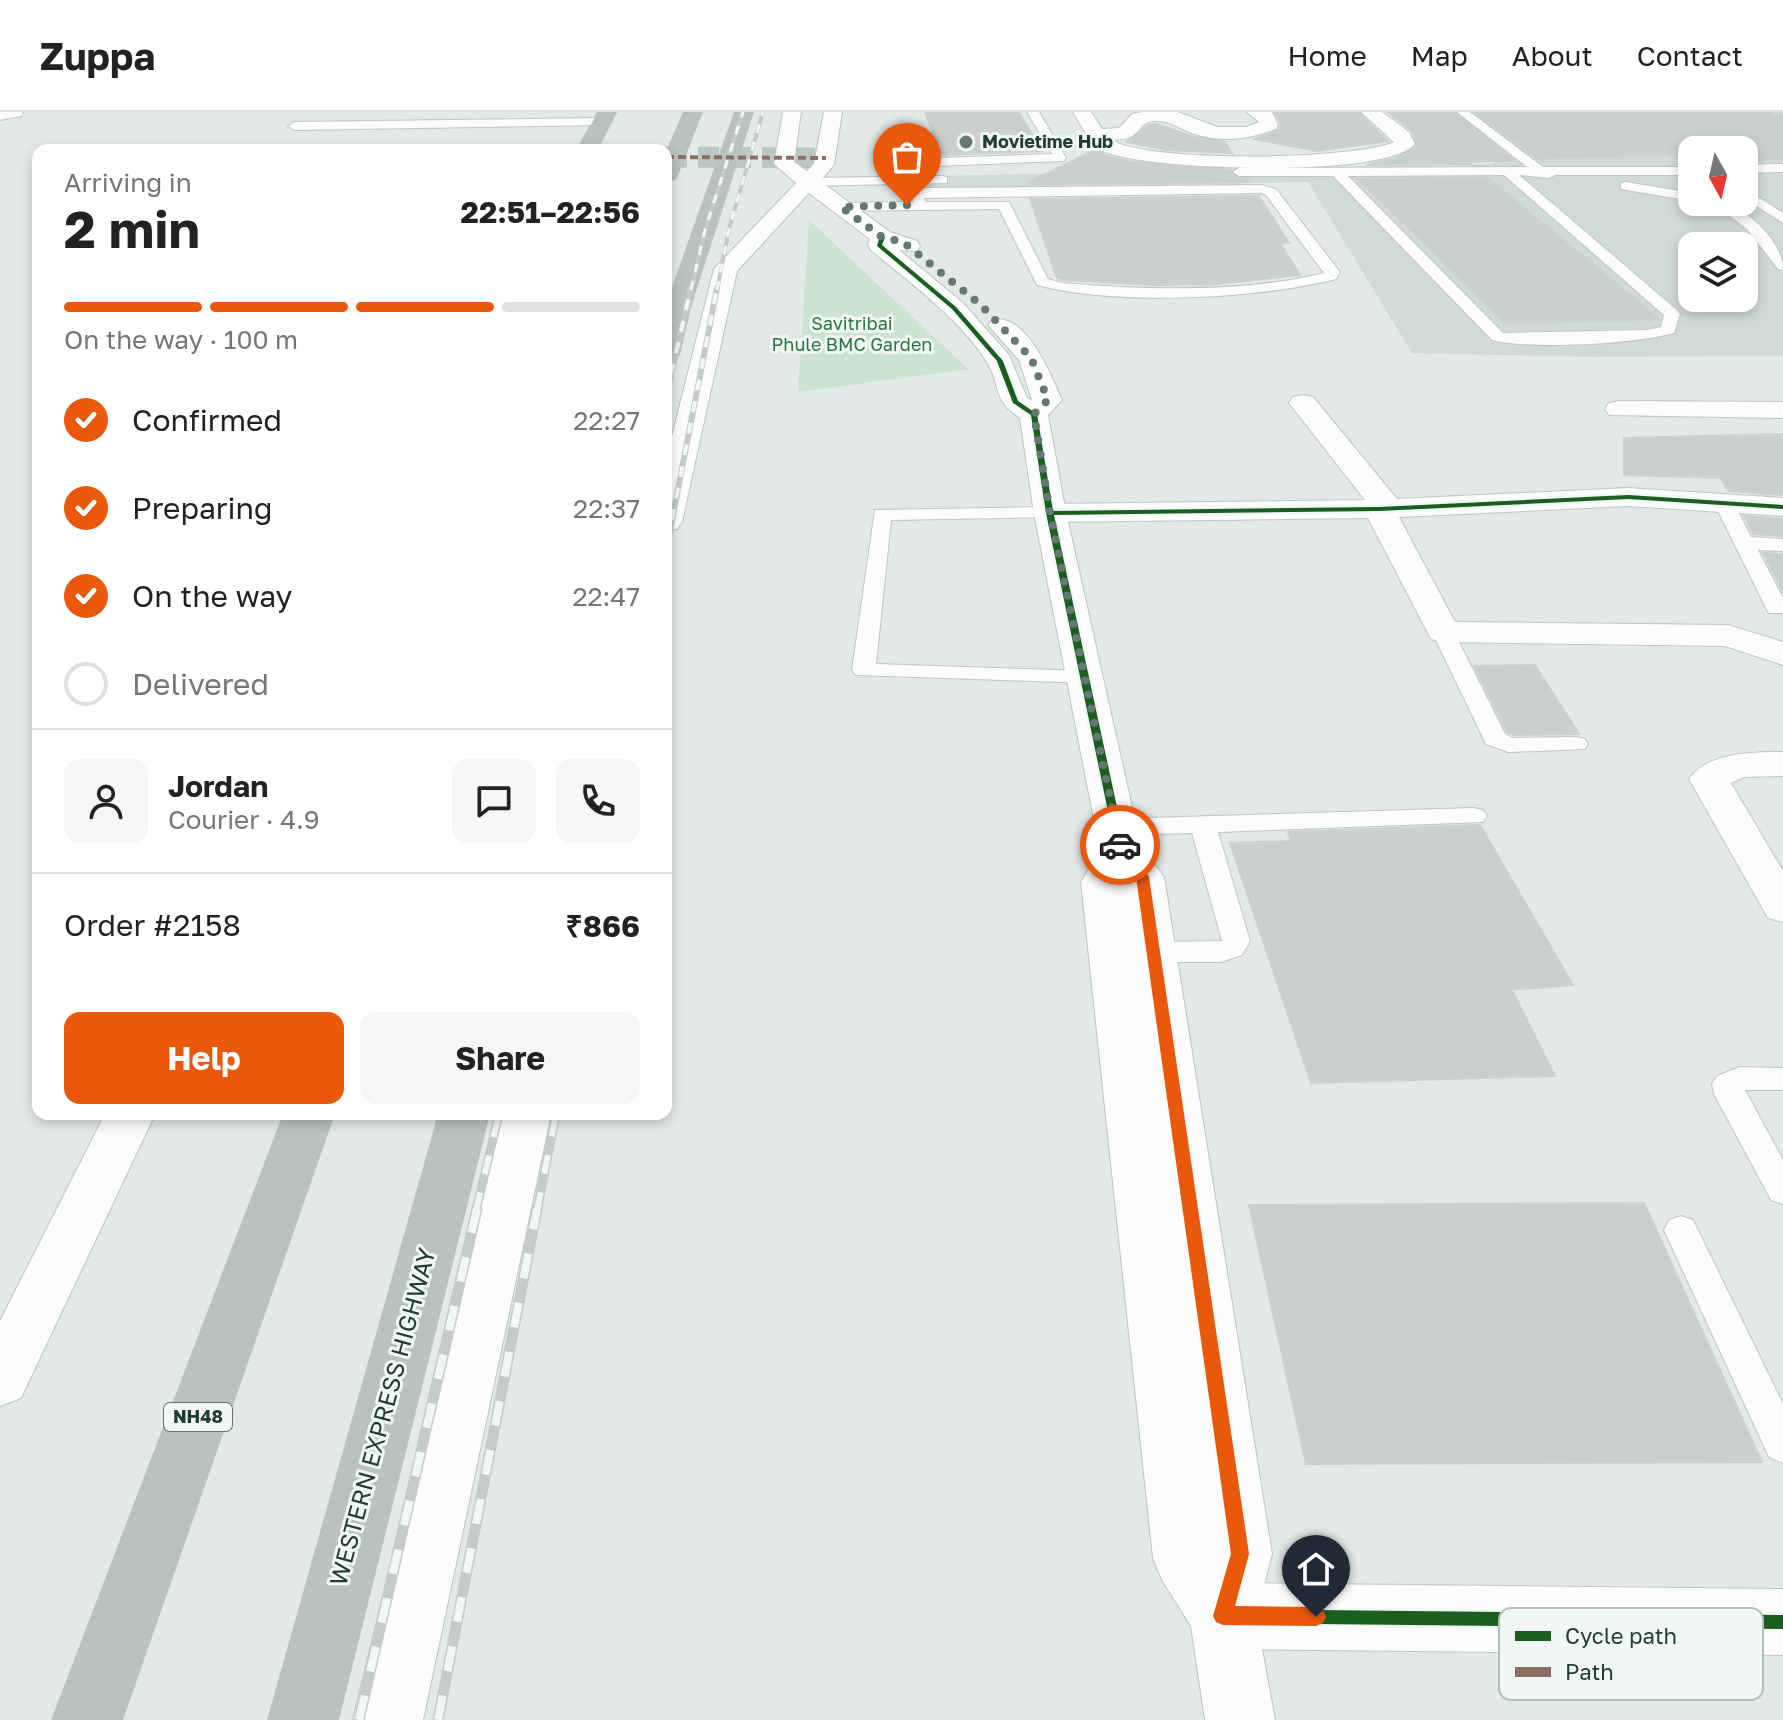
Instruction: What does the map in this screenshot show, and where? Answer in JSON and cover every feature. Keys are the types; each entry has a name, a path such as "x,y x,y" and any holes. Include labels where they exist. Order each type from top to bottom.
{"highway":[{"path":"672,163 693,112"},
{"path":"672,331 744,112"},
{"path":"590,144 605,117"},
{"name":"NH48","path":"87,1720 307,1120"},
{"name":"WESTERN EXPRESS HIGHWAY","path":"303,1720 462,1120"}],"street":[{"path":"0,114 14,112"},
{"path":"792,112 784,164 823,171"},
{"path":"672,497 726,269 823,171 833,112"},
{"path":"1082,112 1105,145 1138,157 1180,161 1367,157 1400,150 1405,144 1402,136 1370,112"},
{"path":"1098,135 1124,133 1139,118 1153,115 1176,117 1201,130 1248,133 1269,125 1265,115 1256,112"},
{"path":"823,171 841,207 882,237 903,242 981,305 1031,358 1048,400 1034,414"},
{"path":"882,237 879,245 954,308 1000,361 1015,402 1034,414 1050,513 1119,838 1143,877 1154,952 1173,1257 1185,1558 1223,1616 1240,1720"},
{"path":"954,308 981,305"},
{"path":"1000,361 1031,358"},
{"path":"1303,403 1383,508 1443,632 1728,636 1783,654"},
{"path":"1619,409 1783,410"},
{"path":"1050,513 1383,508 1628,497 1783,507"},
{"path":"1783,764 1746,764 1725,769 1709,779 1783,908"},
{"path":"1119,838 1102,882 1173,1257"},
{"path":"0,1380 127,1120"},
{"path":"388,1720 525,1120"},
{"path":"1223,1616 1499,1619"},
{"path":"1763,1622 1783,1622"}],"lane":[{"path":"895,163 1060,158 1033,112"},
{"path":"1463,112 1543,174 1678,195"},
{"path":"294,126 605,117"},
{"path":"1758,169 1783,168"},
{"path":"823,171 964,179 1320,173"},
{"path":"1674,172 1678,175"},
{"path":"1184,173 1678,172"},
{"path":"1338,173 1498,337 1515,340 1647,335 1668,330 1672,314 1510,174"},
{"path":"964,179 1014,176"},
{"path":"841,207 1004,205 1042,282 1059,287 1144,291 1235,289 1317,281 1331,276 1332,272 1271,192 1262,189 926,192 917,196 921,205"},
{"path":"1758,202 1783,219"},
{"path":"1736,216 1752,226 1781,261"},
{"path":"1724,503 1777,608"},
{"path":"1050,513 882,514 864,670 1086,678"},
{"path":"1744,543 1783,545"},
{"path":"1443,632 1495,739 1508,745 1576,744"},
{"path":"1119,838 1203,824 1474,816"},
{"path":"1154,952 1221,952 1232,948 1236,941 1203,824"},
{"path":"1783,1079 1740,1078 1728,1084 1730,1094 1783,1191"},
{"path":"1681,1230 1783,1445"}],"shaded area":[{"path":"1429,112 1783,112 1783,356 1594,357 1412,353 1308,182 897,191 892,177 1495,164"}],"green space":[{"name":"Savitribai Phule BMC Garden","path":"809,220 968,369 798,392"}],"building":[{"path":"925,112 1019,112 1042,151 942,155"},
{"path":"1275,112 1358,112 1388,141 1317,151 1254,139 1279,130 1281,124"},
{"path":"1387,112 1454,112 1514,160 1469,162 1471,164 1366,165 1396,158 1418,145 1411,130"},
{"path":"1475,112 1770,112 1770,115 1783,115 1783,159 1758,160 1758,136 1678,136 1678,154 1538,159"},
{"path":"1156,124 1195,137 1225,142 1232,153 1166,150 1126,142 1149,125"},
{"path":"1096,149 1107,156 1132,162 1231,170 1237,178 1250,182 1026,184"},
{"path":"1488,178 1660,319 1506,324 1358,179"},
{"path":"1259,196 1289,243 1280,243 1300,275 1219,284 1156,285 1063,280 1057,278 1030,199"},
{"path":"1783,434 1783,495 1728,491 1721,478 1624,475 1624,438"},
{"path":"1744,516 1783,519 1783,536 1753,534"},
{"path":"1763,553 1783,554 1783,592"},
{"path":"1535,665 1579,734 1513,735 1507,732 1474,666"},
{"path":"1480,825 1573,985 1512,990 1555,1076 1311,1083 1230,843 1291,841 1288,832"},
{"path":"1644,1203 1762,1462 1306,1464 1249,1205"}],"tunnel":[{"path":"672,157 826,158"}],"railway":[{"path":"691,290 705,230 743,112"},
{"path":"717,290 729,229 763,112"},
{"path":"672,370 691,288"},
{"path":"672,520 717,288"},
{"path":"476,1211 498,1120"},
{"path":"537,1211 555,1120"},
{"path":"359,1720 477,1209"},
{"path":"438,1720 537,1209"}],"marked path":[{"path":"672,157 826,158"}],"cycle path":[{"path":"882,237 879,245 954,308 1000,361 1015,402 1034,414 1050,513 1121,850 1143,877 1240,1554 1223,1616 1499,1619"},
{"path":"1050,513 1379,509 1628,497 1783,507"},
{"path":"1763,1622 1783,1622"}],"way so far":[{"path":"907,205 841,207 882,237 903,242 981,305 1031,358 1048,400 1034,414 1050,513 1120,845"}],"place":[{"name":"Movietime Hub","path":"966,142"}],"route":[{"path":"1120,845 1143,877 1240,1554 1223,1616 1316,1617"}]}
